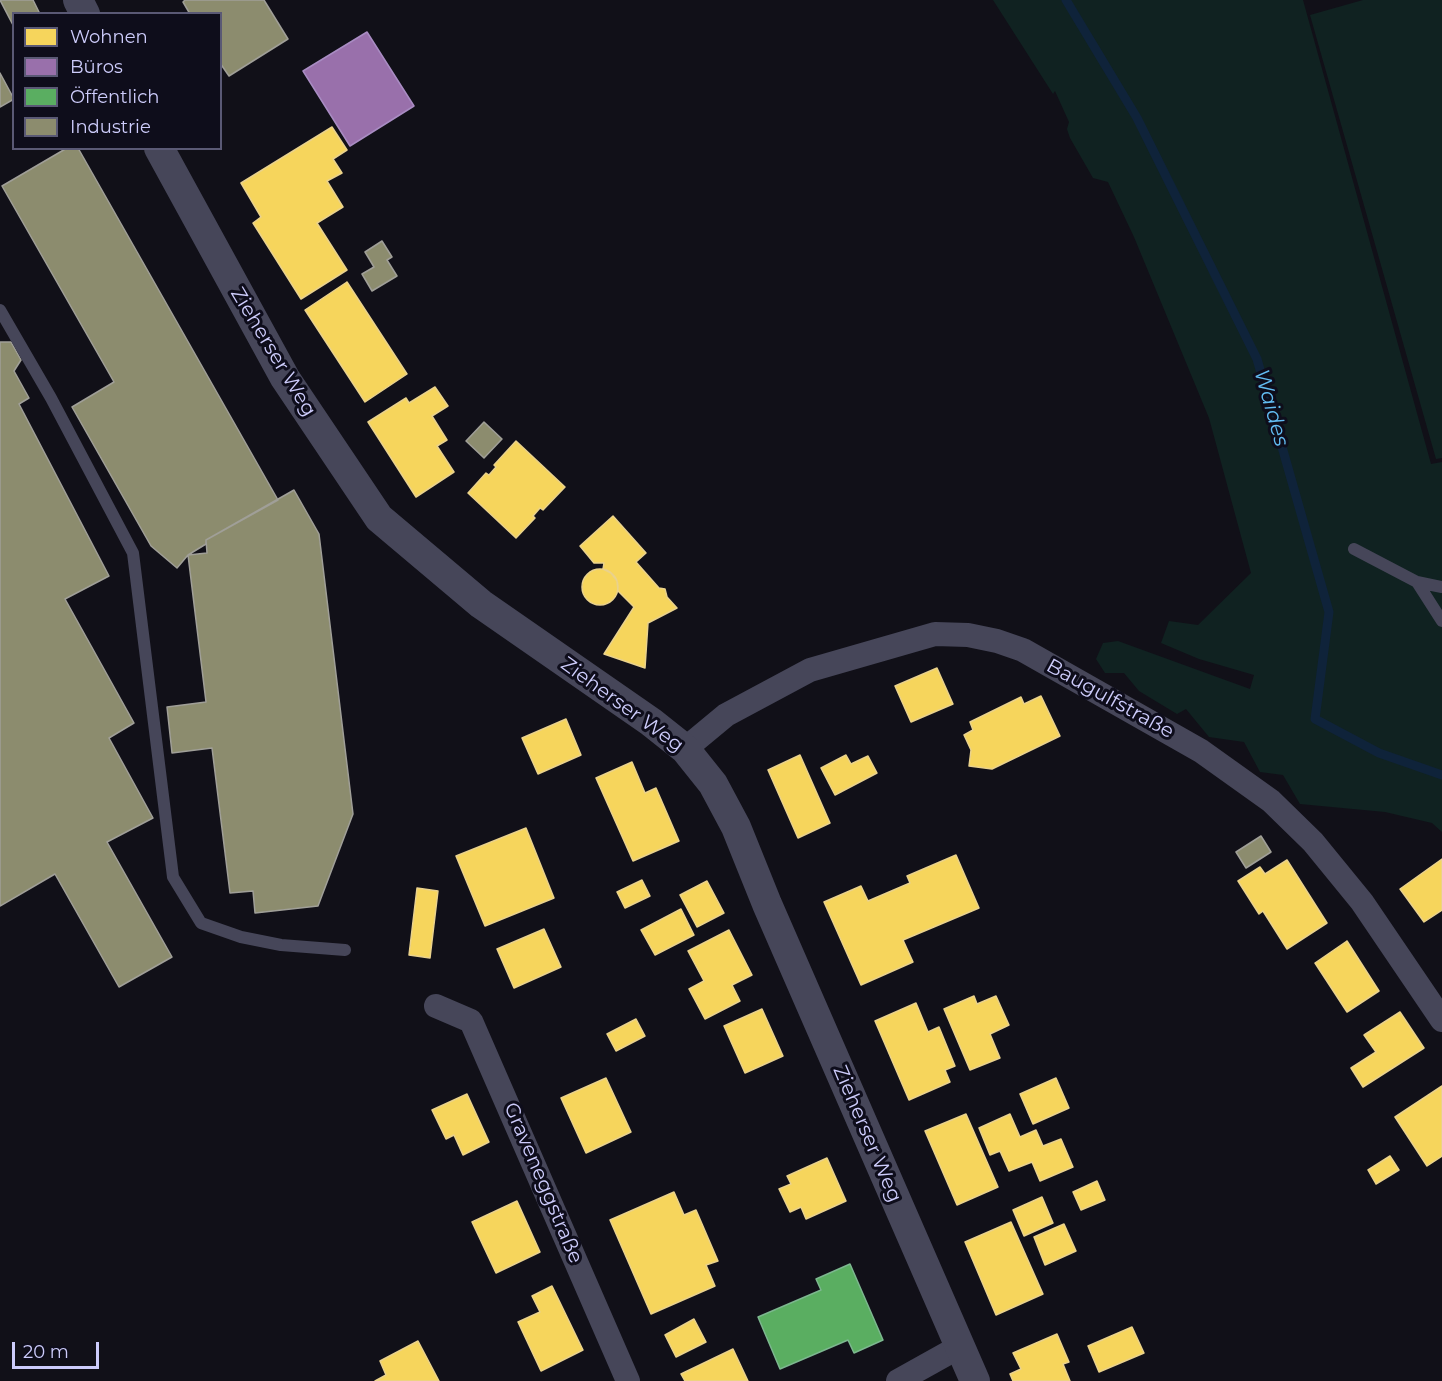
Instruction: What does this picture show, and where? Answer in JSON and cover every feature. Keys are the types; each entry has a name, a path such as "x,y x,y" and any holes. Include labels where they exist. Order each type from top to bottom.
{"street":[{"name":"Zieherser Weg","path":"160,150 285,378 379,518 481,604 651,722 685,749 714,784 736,827 767,904 975,1381"},
{"name":"Baugulfstraße","path":"685,749 726,715 810,670 935,634 968,635 997,641 1033,656 1201,751 1271,801 1313,842 1375,921 1442,1020"},
{"name":"Graveneggstraße","path":"436,1006 471,1021 628,1381"},
{"path":"898,1381 959,1347"}],"lane":[{"path":"0,310 51,398 133,553 173,877 201,923 241,937 281,945 345,950"},
{"path":"1354,549 1418,582 1442,587"},
{"path":"1418,582 1442,621"}],"shaded area":[{"path":"993,0 1303,0 1431,464 1442,462 1442,832 1432,823 1385,812 1300,804 1283,775 1260,772 1244,742 1209,737 1186,709 1177,714 1139,691 1124,673 1105,673 1096,659 1103,643 1118,641 1250,689 1254,675 1199,659 1161,643 1169,621 1198,625 1251,573 1209,418 1134,237 1108,182 1093,178 1070,138 1067,129 1069,122 1055,91 1053,94"},
{"path":"1363,0 1442,0 1442,458 1436,459 1310,15"}],"building: Wohnen":[{"path":"332,127 347,150 333,159 342,173 327,181 343,207 317,223 347,270 301,299 253,223 261,217 241,183"},
{"path":"347,282 407,374 365,402 305,310"},
{"path":"435,387 448,406 432,416 447,440 437,446 454,472 416,497 368,422 406,398 409,403"},
{"path":"516,441 565,487 543,510 540,508 533,516 535,518 516,538 468,493 486,473 489,475 496,467 494,465"},
{"path":"613,516 646,553 636,562 659,588 665,589 667,597 677,608 648,623 645,668 604,654 634,607 618,591 617,581 611,573 603,569 604,563 594,563 580,546"},
{"path":"600,569 613,574 618,587 613,600 600,605 587,600 582,587 587,574"},
{"path":"937,668 953,704 911,722 895,686"},
{"path":"1041,696 1060,736 992,769 969,766 971,750 964,735 973,730 970,722 1021,697 1024,704"},
{"path":"566,719 581,755 538,774 522,738"},
{"path":"800,755 830,823 798,838 768,770"},
{"path":"846,755 851,764 868,756 877,773 835,795 821,768"},
{"path":"632,762 645,793 656,788 679,841 633,861 596,778"},
{"path":"526,828 554,898 485,926 456,856"},
{"path":"956,855 979,908 903,940 913,962 861,985 824,902 861,886 868,901 910,883 907,876"},
{"path":"1442,859 1442,910 1424,922 1400,889"},
{"path":"1287,860 1327,923 1287,949 1263,911 1259,914 1238,881 1260,867 1265,874"},
{"path":"642,880 650,896 625,908 617,892"},
{"path":"707,881 724,913 697,927 680,895"},
{"path":"417,888 438,891 430,958 409,955"},
{"path":"681,909 694,935 655,955 641,930"},
{"path":"544,929 561,967 514,988 497,949"},
{"path":"729,930 752,975 732,985 740,1001 705,1019 689,989 704,981 688,951"},
{"path":"1347,941 1379,991 1347,1012 1315,963"},
{"path":"974,996 977,1004 996,996 1009,1025 990,1034 1000,1058 970,1070 944,1009"},
{"path":"916,1003 928,1032 939,1027 955,1066 945,1070 950,1082 909,1100 875,1021"},
{"path":"762,1009 783,1056 745,1073 724,1026"},
{"path":"1400,1012 1424,1048 1363,1087 1351,1068 1376,1052 1364,1035"},
{"path":"636,1019 645,1036 616,1051 607,1034"},
{"path":"606,1078 631,1132 586,1153 561,1098"},
{"path":"1056,1078 1069,1108 1033,1124 1020,1094"},
{"path":"1442,1086 1442,1156 1427,1166 1395,1117"},
{"path":"467,1094 489,1142 463,1155 454,1135 446,1139 432,1110"},
{"path":"966,1114 998,1187 957,1205 925,1131"},
{"path":"1010,1114 1020,1137 1036,1130 1043,1146 1061,1139 1073,1167 1040,1181 1032,1162 1009,1171 1000,1151 990,1155 979,1128"},
{"path":"1390,1156 1399,1170 1376,1184 1368,1170"},
{"path":"827,1158 846,1201 806,1219 801,1207 790,1212 779,1189 791,1184 787,1176"},
{"path":"1097,1181 1105,1200 1081,1210 1073,1192"},
{"path":"674,1192 684,1215 696,1210 718,1261 706,1265 715,1286 651,1314 610,1220"},
{"path":"1042,1197 1053,1223 1024,1236 1013,1210"},
{"path":"517,1201 540,1252 496,1273 472,1222"},
{"path":"1011,1222 1043,1294 996,1315 965,1242"},
{"path":"1064,1224 1076,1251 1045,1265 1034,1237"},
{"path":"552,1286 583,1350 541,1371 518,1322 540,1312 532,1296"},
{"path":"694,1319 706,1342 676,1357 665,1335"},
{"path":"1132,1327 1144,1353 1099,1372 1088,1346"},
{"path":"1057,1334 1069,1362 1063,1364 1070,1381 1013,1381 1010,1374 1021,1369 1013,1353"},
{"path":"418,1341 439,1381 375,1381 386,1375 380,1361"},
{"path":"733,1349 748,1381 685,1381 681,1374"}],"building: Büros":[{"path":"367,32 414,106 350,146 303,71"}],"building: Öffentlich":[{"path":"850,1264 883,1340 854,1353 848,1340 780,1369 758,1317 821,1290 816,1279"}],"building: Industrie":[{"path":"0,0 33,0 39,12 12,12 12,23"},
{"path":"185,0 264,0 288,39 229,76 222,66 222,12 189,12 183,2"},
{"path":"0,73 12,95 12,100 0,107"},
{"path":"64,150 79,150 278,500 206,540 206,544 188,555 177,568 151,546 72,407 114,382 2,186"},
{"path":"382,241 392,257 387,260 397,276 372,291 362,274 374,267 365,252"},
{"path":"0,342 11,342 21,360 14,371 29,398 19,404 109,576 65,599 134,723 109,738 153,818 107,842 172,957 119,987 55,874 0,906"},
{"path":"484,422 502,439 484,458 466,441"},
{"path":"294,490 319,534 353,814 318,906 255,913 253,891 230,893 212,748 172,753 167,707 206,702 188,555 207,553 206,540"},
{"path":"1261,836 1271,852 1246,868 1236,852"}],"waterway":[{"name":"Waides","path":"1066,0 1137,118 1257,359 1329,612 1315,719 1379,753 1442,775"}]}
